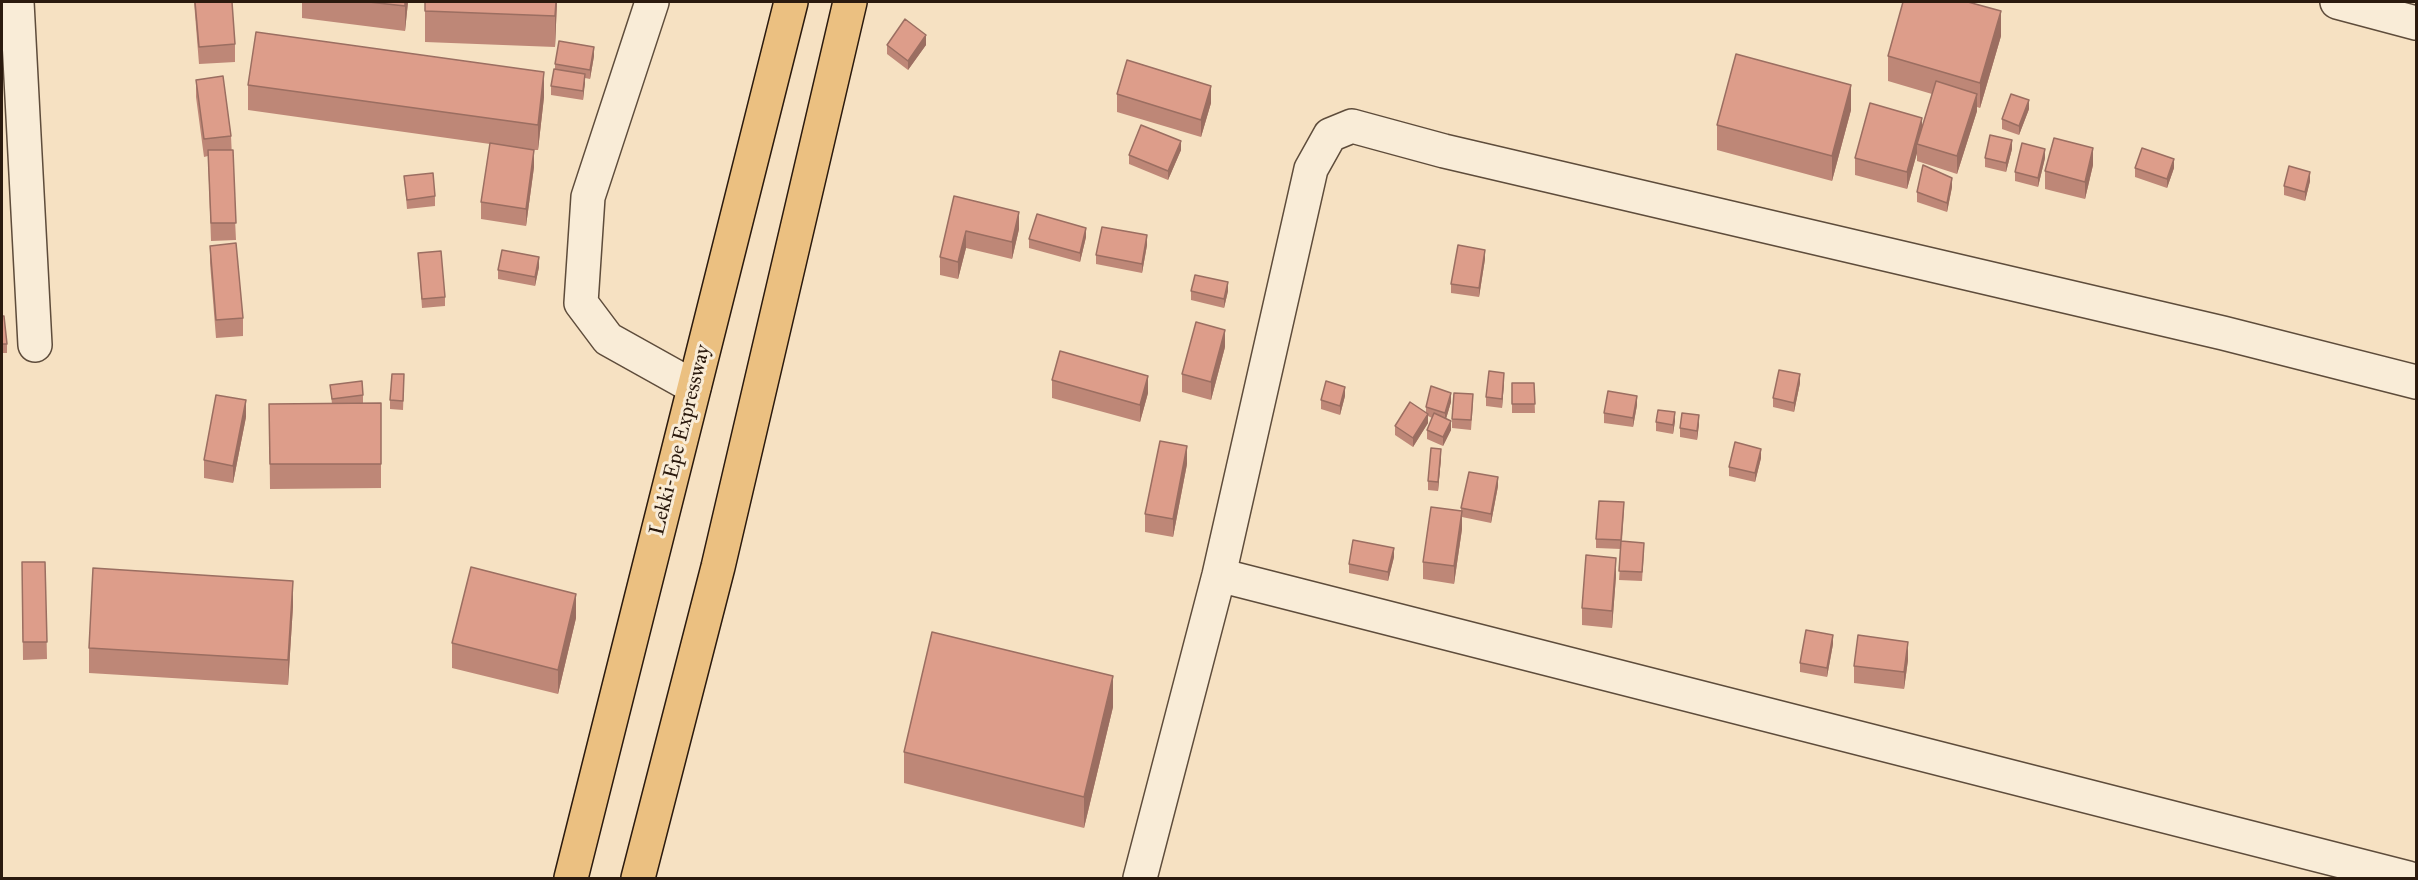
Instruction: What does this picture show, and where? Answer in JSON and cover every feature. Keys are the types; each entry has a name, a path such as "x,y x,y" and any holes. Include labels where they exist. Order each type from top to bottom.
{"highway":[{"name":"Lekki-Epe Expressway","path":"571,879 611,727 791,2"},
{"path":"638,879 718,567 850,2"}],"street":[{"path":"17,2 35,345"},
{"path":"652,2 588,197 581,303 608,339 694,387"},
{"path":"2337,2 2416,23"},
{"path":"1140,879 1219,575 1311,169 1330,135 1352,126 1444,151 2223,333 2416,381"},
{"path":"1219,575 2408,879"}],"building":[{"path":"195,2 232,2 235,44 199,47"},
{"path":"369,2 405,2 405,6"},
{"path":"425,2 556,2 555,16 425,11"},
{"path":"1903,2 1968,2 2001,11 1980,83 1888,56"},
{"path":"905,19 926,35 908,61 887,45"},
{"path":"256,32 544,72 538,125 248,85"},
{"path":"559,41 594,47 590,70 555,64"},
{"path":"1736,54 1851,85 1832,156 1717,125"},
{"path":"1127,60 1211,86 1201,120 1117,94"},
{"path":"554,69 585,74 583,91 551,86"},
{"path":"223,76 231,136 204,139 196,80"},
{"path":"1936,81 1977,94 1957,156 1917,144"},
{"path":"2011,94 2029,100 2019,126 2002,119"},
{"path":"1870,103 1922,118 1907,172 1855,158"},
{"path":"1141,125 1181,141 1168,171 1129,155"},
{"path":"1990,135 2012,140 2006,163 1985,158"},
{"path":"2054,138 2093,148 2085,182 2045,171"},
{"path":"490,143 534,150 526,209 481,202"},
{"path":"2022,143 2045,149 2038,178 2015,172"},
{"path":"2142,148 2174,159 2167,179 2135,168"},
{"path":"208,150 233,150 236,223 211,223"},
{"path":"1923,165 1952,178 1947,203 1917,192"},
{"path":"2289,166 2310,172 2305,192 2284,186"},
{"path":"433,173 435,196 407,200 404,176"},
{"path":"954,196 1019,212 1012,242 966,231 958,262 940,257"},
{"path":"1037,214 1086,228 1080,253 1029,239"},
{"path":"1102,227 1147,235 1142,264 1096,255"},
{"path":"236,243 243,318 216,320 210,246"},
{"path":"1458,245 1485,250 1479,288 1451,284"},
{"path":"502,250 539,257 535,277 498,270"},
{"path":"441,251 445,297 422,299 418,253"},
{"path":"1195,275 1228,282 1224,299 1191,291"},
{"path":"2,316 4,316 7,344 2,344"},
{"path":"1196,322 1225,330 1211,382 1182,374"},
{"path":"1060,351 1148,376 1140,405 1052,380"},
{"path":"1779,370 1800,374 1794,403 1773,398"},
{"path":"1489,371 1504,373 1502,399 1486,397"},
{"path":"392,374 404,374 403,401 390,400"},
{"path":"362,381 363,395 332,399 330,385"},
{"path":"1326,381 1345,387 1340,406 1321,400"},
{"path":"1512,383 1534,383 1535,404 1512,404"},
{"path":"1431,386 1451,393 1445,413 1426,407"},
{"path":"1608,391 1637,396 1633,418 1604,413"},
{"path":"1454,393 1473,394 1471,420 1452,419"},
{"path":"216,395 246,400 233,466 204,460"},
{"path":"1410,402 1428,414 1413,438 1395,426"},
{"path":"381,403 381,464 270,464 269,404"},
{"path":"1658,410 1675,412 1673,425 1656,422"},
{"path":"1434,413 1451,421 1443,437 1427,430"},
{"path":"1682,413 1699,415 1697,431 1680,428"},
{"path":"1160,441 1187,446 1173,519 1145,514"},
{"path":"1735,442 1761,449 1755,473 1729,467"},
{"path":"1431,448 1441,449 1438,482 1428,481"},
{"path":"1469,472 1498,477 1491,514 1461,508"},
{"path":"1599,501 1624,502 1621,540 1596,539"},
{"path":"1431,507 1462,511 1454,566 1423,562"},
{"path":"1353,540 1394,548 1388,572 1349,564"},
{"path":"1621,541 1644,543 1642,572 1619,571"},
{"path":"1586,555 1616,558 1612,611 1582,608"},
{"path":"22,562 45,562 47,642 23,642"},
{"path":"471,567 576,594 558,670 452,643"},
{"path":"93,568 293,581 288,660 89,648"},
{"path":"1806,630 1833,635 1827,668 1800,663"},
{"path":"932,632 1113,676 1084,797 904,752"},
{"path":"1858,635 1908,642 1904,672 1854,666"}]}
